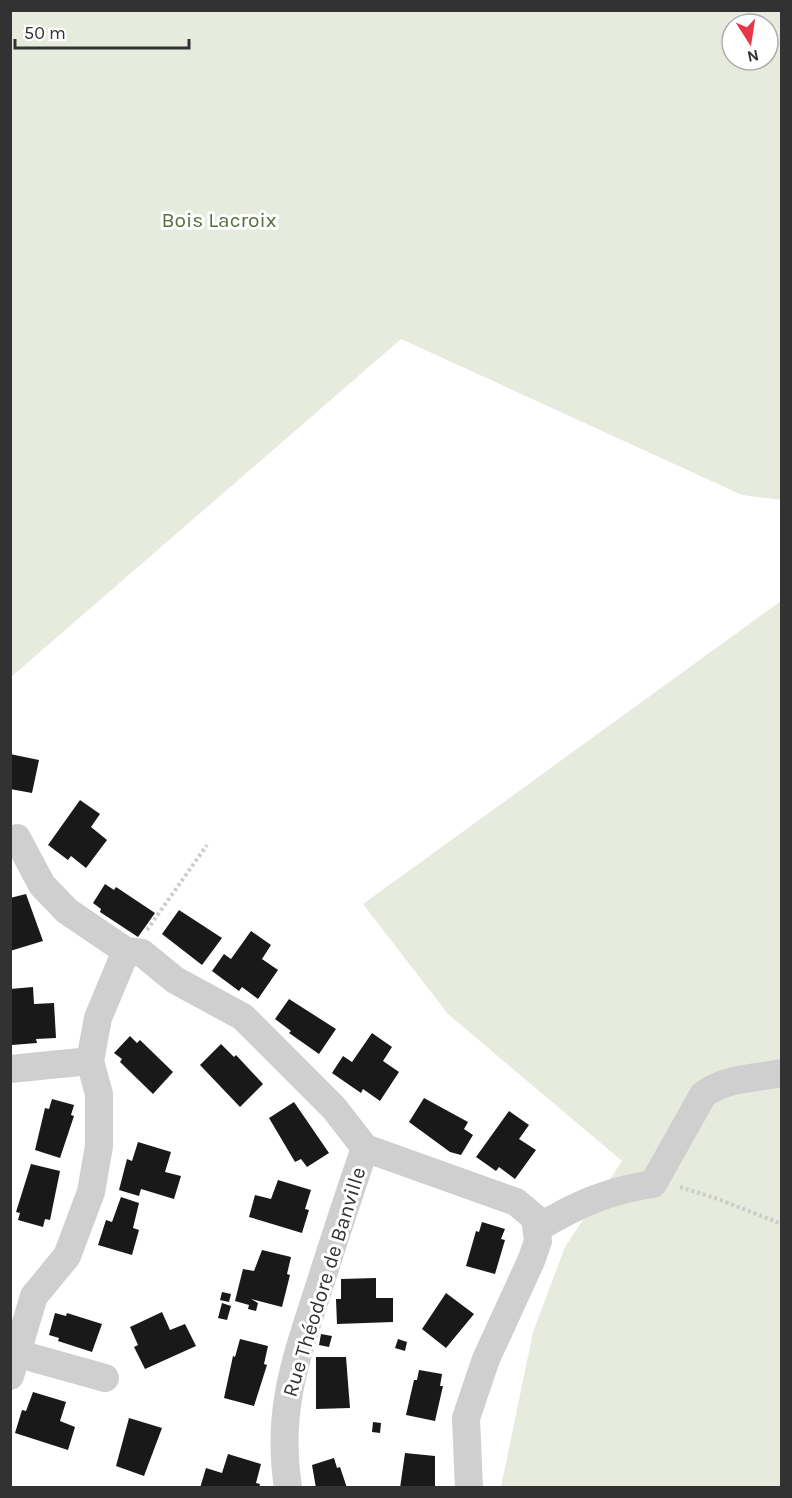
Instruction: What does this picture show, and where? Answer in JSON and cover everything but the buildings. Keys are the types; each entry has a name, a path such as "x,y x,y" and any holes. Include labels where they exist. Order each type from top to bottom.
{"street":[{"path":"18,838 42,885 68,911 129,951 142,953 174,980 243,1017 334,1107 365,1148 516,1202 535,1218 538,1240 531,1262 486,1359 466,1418 469,1488"},
{"path":"105,1378 15,1365 22,1295 67,1256 91,1192 99,1146 99,1105 90,1061 98,1018 129,951"},
{"path":"10,1069 90,1061"},
{"path":"538,1228 572,1208 614,1191 653,1184 704,1095 722,1084 782,1073"},
{"name":"Rue Théodore de Banville","path":"288,1488 283,1446 287,1394 302,1340 365,1148"}],"path":[{"path":"129,951 207,845"},
{"path":"653,1184 681,1187 782,1224"}],"green space":[{"name":"Bois Lacroix","path":"11,10 781,11 781,500 742,495 401,339 11,677"},
{"path":"781,601 781,1487 501,1487 533,1332 565,1247 622,1161 448,1014 363,904"}]}
